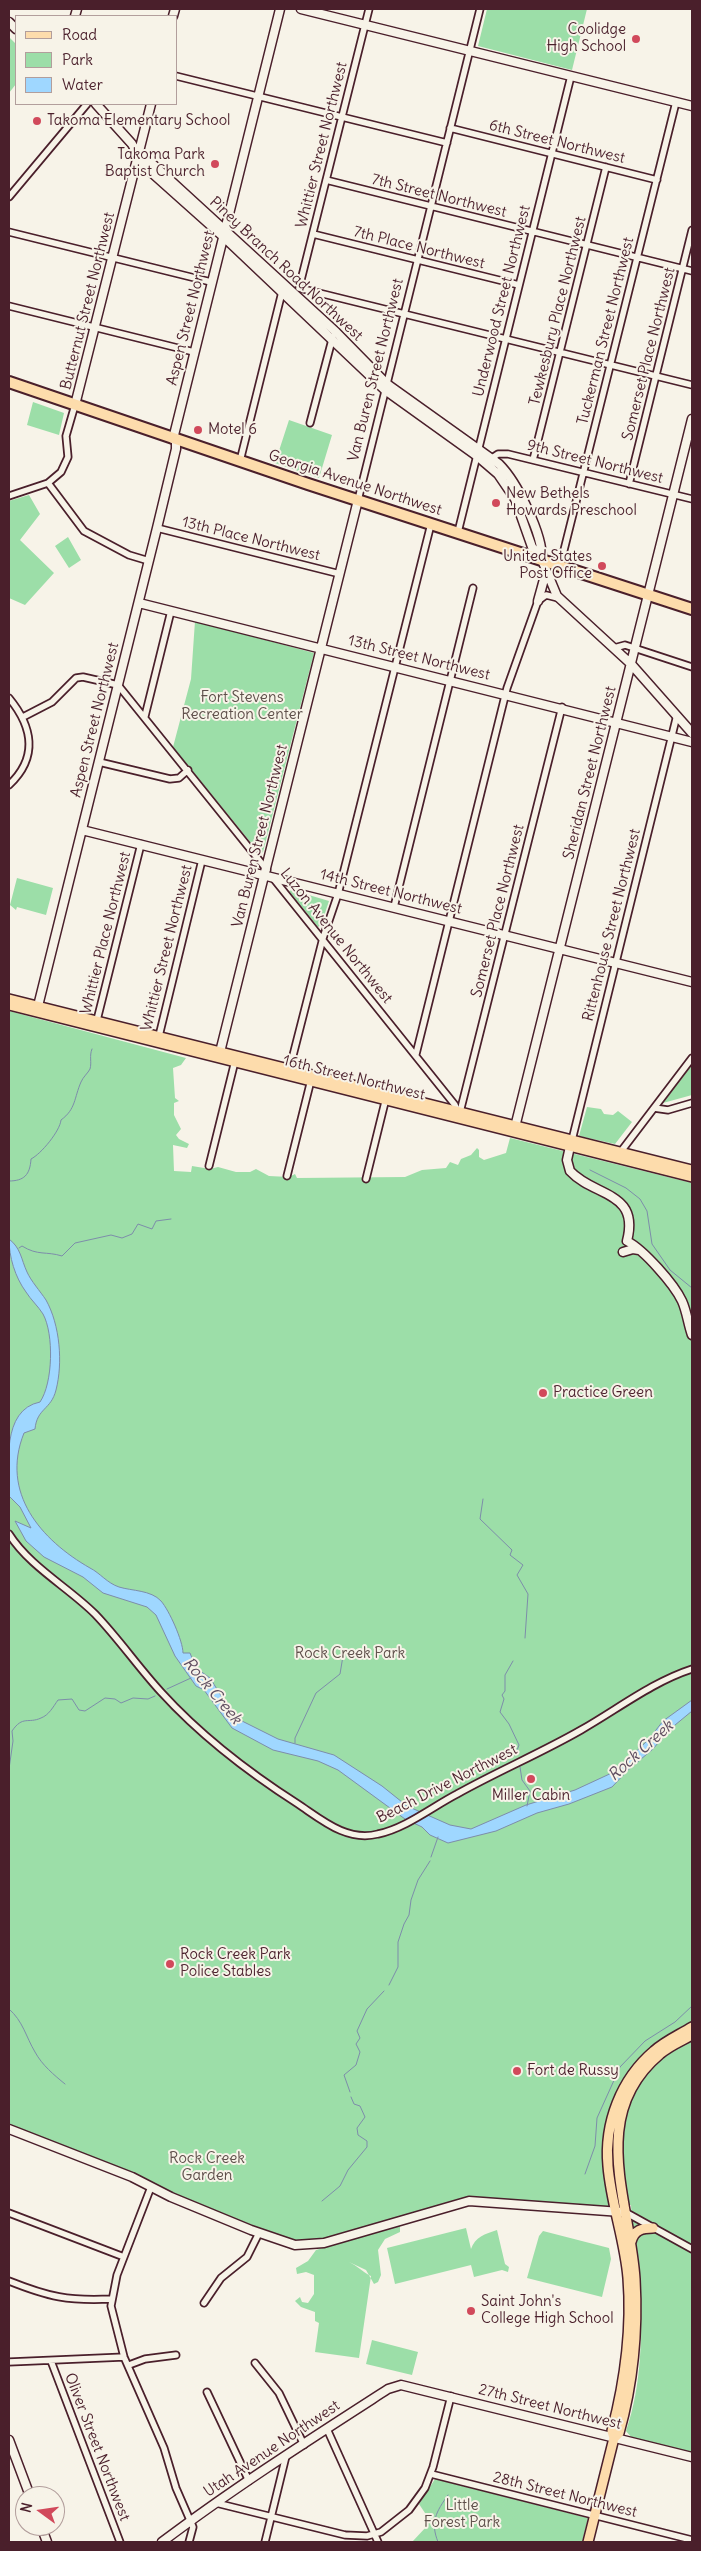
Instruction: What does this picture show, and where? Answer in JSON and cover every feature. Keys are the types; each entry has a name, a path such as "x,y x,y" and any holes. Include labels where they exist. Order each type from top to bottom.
{"highway":[{"name":"Georgia Avenue Northwest","path":"9,382 174,440 692,608"}],"main road":[{"name":"16th Street Northwest","path":"9,999 37,1009 571,1143 692,1178"},
{"name":"16th Street Northwest","path":"9,1005 37,1009"},
{"name":"16th Street Northwest","path":"619,1156 692,1170"},
{"path":"614,2438 619,2433 623,2418 633,2361 635,2289 631,2242 621,2212 608,2154 610,2132 620,2096 630,2077 644,2060 662,2045 692,2027"},
{"path":"588,2542 614,2438 612,2431 624,2378 629,2306 617,2137 625,2103 632,2087 652,2061 669,2048 692,2035"},
{"path":"631,2242 634,2233 640,2229 653,2228"}],"street":[{"name":"Aspen Street Northwest","path":"37,1009 139,603 176,449 174,440 194,352 280,9"},
{"path":"301,9 692,106"},
{"name":"Whittier Street Northwest","path":"369,9 299,288 404,314"},
{"name":"Van Buren Street Northwest","path":"220,1055 268,874 321,648 480,9"},
{"path":"178,76 447,143"},
{"name":"Underwood Street Northwest","path":"458,532 571,76"},
{"name":"Tuckerman Street Northwest","path":"560,566 676,102"},
{"path":"9,197 86,105"},
{"name":"Piney Branch Road Northwest","path":"97,105 118,126 139,154 146,158 386,387 478,452 503,479 521,504"},
{"name":"Butternut Street Northwest","path":"48,483 59,474 66,461 68,451 66,436 152,105"},
{"name":"6th Street Northwest","path":"450,128 657,180"},
{"name":"Tewkesbury Place Northwest","path":"533,460 606,167"},
{"name":"7th Street Northwest","path":"326,180 692,272"},
{"name":"Somerset Place Northwest","path":"629,484 692,230"},
{"path":"9,232 211,282"},
{"name":"Piney Branch Road Northwest","path":"224,233 282,292 334,336"},
{"name":"7th Place Northwest","path":"313,234 519,285"},
{"path":"240,461 282,292"},
{"path":"9,306 194,352"},
{"path":"404,314 692,385"},
{"path":"310,423 334,336"},
{"name":"Sheridan Street Northwest","path":"515,1129 692,419"},
{"name":"Piney Branch Road Northwest","path":"478,452 492,458 513,480 521,504 542,550 542,560 558,598 631,664 691,731"},
{"name":"9th Street Northwest","path":"492,458 502,453 692,500"},
{"path":"9,496 48,483 88,534 130,555 149,561"},
{"path":"289,1073 323,938 338,894 431,524"},
{"name":"13th Place Northwest","path":"157,528 340,574"},
{"path":"416,1054 505,694 538,601 546,572"},
{"path":"394,907 474,588"},
{"path":"538,601 546,596 558,598"},
{"name":"13th Street Northwest","path":"139,603 617,721 692,742"},
{"path":"145,716 171,611"},
{"path":"614,648 622,645 635,648 692,667"},
{"path":"23,717 52,702 76,678 83,677 118,685"},
{"name":"Luzon Avenue Northwest","path":"118,685 188,770 268,874 323,938 416,1054 455,1105 456,1114"},
{"path":"9,698 23,717 29,738 27,756 21,771 9,785"},
{"name":"Somerset Place Northwest","path":"456,1114 461,1108 562,708"},
{"name":"Rittenhouse Street Northwest","path":"571,1143 677,715"},
{"path":"672,735 691,731"},
{"path":"99,762 170,780 180,777 188,770"},
{"name":"14th Street Northwest","path":"82,830 202,860 268,874 338,894 692,982"},
{"name":"Whittier Place Northwest","path":"96,1024 141,844"},
{"name":"Whittier Street Northwest","path":"158,1040 202,860"},
{"path":"619,1156 692,1058"},
{"path":"209,1166 236,1059"},
{"path":"287,1176 311,1078"},
{"path":"366,1179 386,1097"},
{"path":"654,1108 668,1110 692,1103"},
{"path":"571,1143 567,1162 570,1170 612,1196 622,1205 629,1223 627,1241 639,1250 677,1292 685,1308 692,1335"},
{"path":"623,1252 633,1249 639,1250"},
{"name":"Beach Drive Northwest","path":"9,1534 24,1553 69,1589 95,1614 138,1667 188,1720 240,1765 340,1831 368,1836 386,1832 580,1730 661,1682 692,1670"},
{"path":"9,2129 132,2176 259,2233 286,2243 314,2245 469,2201 621,2212 692,2249"},
{"path":"151,2186 124,2257 111,2299 114,2323 124,2357 168,2457 176,2488 192,2527 189,2542"},
{"path":"9,2213 124,2257"},
{"path":"204,2303 221,2278 247,2257 259,2233"},
{"path":"9,2281 59,2298 111,2299"},
{"path":"129,2365 145,2359 176,2355"},
{"path":"9,2362 124,2357"},
{"name":"Oliver Street Northwest","path":"51,2361 120,2542"},
{"path":"255,2363 279,2394 304,2445"},
{"name":"27th Street Northwest","path":"401,2385 692,2457"},
{"name":"Utah Avenue Northwest","path":"162,2542 216,2503 327,2429 388,2389 401,2385"},
{"path":"207,2392 249,2481"},
{"path":"216,2503 345,2535 374,2534 386,2528 409,2510 422,2494 431,2474 451,2396"},
{"path":"327,2429 378,2542"},
{"path":"9,2440 26,2486"},
{"path":"265,2542 286,2456"},
{"name":"28th Street Northwest","path":"431,2474 692,2540"}],"green space":[{"path":"487,9 587,9 572,70 478,46"},
{"path":"9,37 15,43 15,85 9,93"},
{"path":"33,402 64,413 59,435 27,425"},
{"path":"289,420 332,435 319,478 275,463"},
{"path":"29,495 40,514 20,540 54,573 25,605 9,598 9,501"},
{"path":"68,537 81,560 69,568 55,546"},
{"name":"Fort Stevens Recreation Center","path":"195,621 314,653 263,852 260,854 173,747 191,679"},
{"path":"17,878 53,888 46,915 17,907 16,910 10,905"},
{"path":"292,890 329,901 321,925 318,927 289,891"},
{"name":"Rock Creek Park","path":"9,1011 186,1058 181,1065 173,1068 175,1098 179,1101 174,1103 174,1115 181,1129 176,1135 179,1139 189,1144 187,1148 173,1145 174,1171 191,1172 192,1166 210,1169 218,1167 236,1172 250,1172 256,1169 269,1176 289,1177 295,1174 297,1178 405,1177 422,1170 446,1168 450,1162 458,1165 461,1159 471,1155 477,1148 479,1150 479,1157 484,1160 506,1153 510,1138 692,1183 692,2453 632,2438 626,2431 638,2377 641,2339 639,2282 631,2205 596,2207 487,2199 334,2239 300,2243 259,2230 9,2126"},
{"path":"692,1065 692,1095 663,1103"},
{"path":"587,1107 601,1109 604,1114 613,1115 618,1111 632,1122 615,1144 579,1136"},
{"path":"394,2226 400,2226 400,2232 385,2239 378,2250 381,2275 378,2282 374,2284 371,2278 359,2358 315,2352 319,2323 315,2321 315,2312 301,2307 295,2301 300,2297 302,2302 308,2303 314,2294 314,2275 306,2272 297,2274 296,2268 308,2261 316,2250","holes":["349,2262 366,2270 369,2275 355,2265"]},
{"path":"466,2228 471,2249 478,2239 497,2230 505,2264 509,2267 508,2272 502,2270 474,2277 471,2265 395,2284 387,2248"},
{"path":"543,2231 609,2248 611,2259 602,2297 527,2278 539,2236"},
{"path":"372,2340 418,2352 412,2375 366,2364"},
{"name":"Little Forest Park","path":"435,2479 588,2518 582,2542 412,2542 427,2526 427,2516 419,2504"}],"water":[{"name":"Rock Creek","path":"9,1239 18,1250 29,1275 51,1310 57,1332 60,1356 54,1397 38,1417 35,1429 24,1433 18,1455 17,1475 21,1495 41,1529 72,1557 119,1587 147,1593 161,1601 175,1626 183,1653 190,1653 196,1668 210,1678 230,1710 238,1719 278,1739 334,1755 382,1786 407,1806 450,1825 471,1829 526,1805 575,1790 616,1771 649,1739 663,1721 692,1700 692,1711 669,1730 653,1749 628,1770 612,1787 569,1804 537,1813 496,1831 448,1843 430,1835 422,1827 405,1819 338,1770 318,1761 273,1750 232,1728 204,1690 196,1686 175,1656 156,1615 147,1607 103,1593 83,1577 44,1557 26,1541 15,1521 31,1528 20,1507 9,1496 10,1441 13,1427 19,1416 27,1407 40,1402 44,1394 50,1371 50,1346 47,1323 43,1314 22,1286 11,1260"}],"waterway":[{"path":"9,1181 19,1180 28,1173 31,1159 49,1142 60,1125 61,1120 69,1112 82,1080 90,1069 92,1049"},
{"path":"590,1170 626,1188 640,1199 647,1211 652,1244 670,1270 692,1288"},
{"path":"19,1248 22,1246 33,1251 62,1256 75,1243 111,1235 122,1238 132,1234 138,1224 152,1229 156,1221 171,1219"},
{"path":"483,1499 480,1519 512,1550 510,1555 523,1565 517,1575 528,1594 525,1638"},
{"path":"295,1743 295,1738 316,1693 340,1674 343,1656"},
{"path":"513,1661 505,1675 505,1691 502,1695 504,1699 500,1712 509,1724 519,1745 516,1753"},
{"name":"Rock Creek","path":"167,1689 191,1678"},
{"path":"9,1769 13,1741 12,1731 23,1721 44,1717 58,1700 72,1699 79,1710 85,1711 105,1698 115,1699 121,1703 133,1698 148,1699 155,1696"},
{"path":"520,1767 522,1780 530,1791 527,1806"},
{"path":"431,1857 438,1837"},
{"path":"389,1985 398,1967 398,1942 409,1915 411,1900 418,1880 430,1861"},
{"path":"350,2092 344,2075 356,2065 360,2052 356,2044 360,2038 357,2031 367,2009 384,1991"},
{"path":"585,2174 595,2146 597,2118 620,2067 645,2041 675,2022 692,2006"},
{"path":"9,2009 21,2024 38,2057 65,2084"},
{"path":"322,2201 340,2186 348,2170 367,2147 367,2141 358,2135 357,2128 365,2117 360,2106 354,2104 351,2097"},
{"path":"438,2542 434,2523 440,2507 448,2495"}],"place":[{"name":"Coolidge High School","path":"636,39"},
{"name":"Takoma Elementary School","path":"37,121"},
{"name":"Takoma Park Baptist Church","path":"215,164"},
{"name":"Motel 6","path":"198,430"},
{"name":"New Bethels Howards Preschool","path":"496,503"},
{"name":"United States Post Office","path":"602,566"},
{"name":"Practice Green","path":"543,1393"},
{"name":"Miller Cabin","path":"531,1779"},
{"name":"Rock Creek Park Police Stables","path":"170,1964"},
{"name":"Fort de Russy","path":"517,2071"},
{"name":"Saint John's College High School","path":"471,2311"}],"park label":[{"name":"Rock Creek Garden","path":"207,2168"}]}
